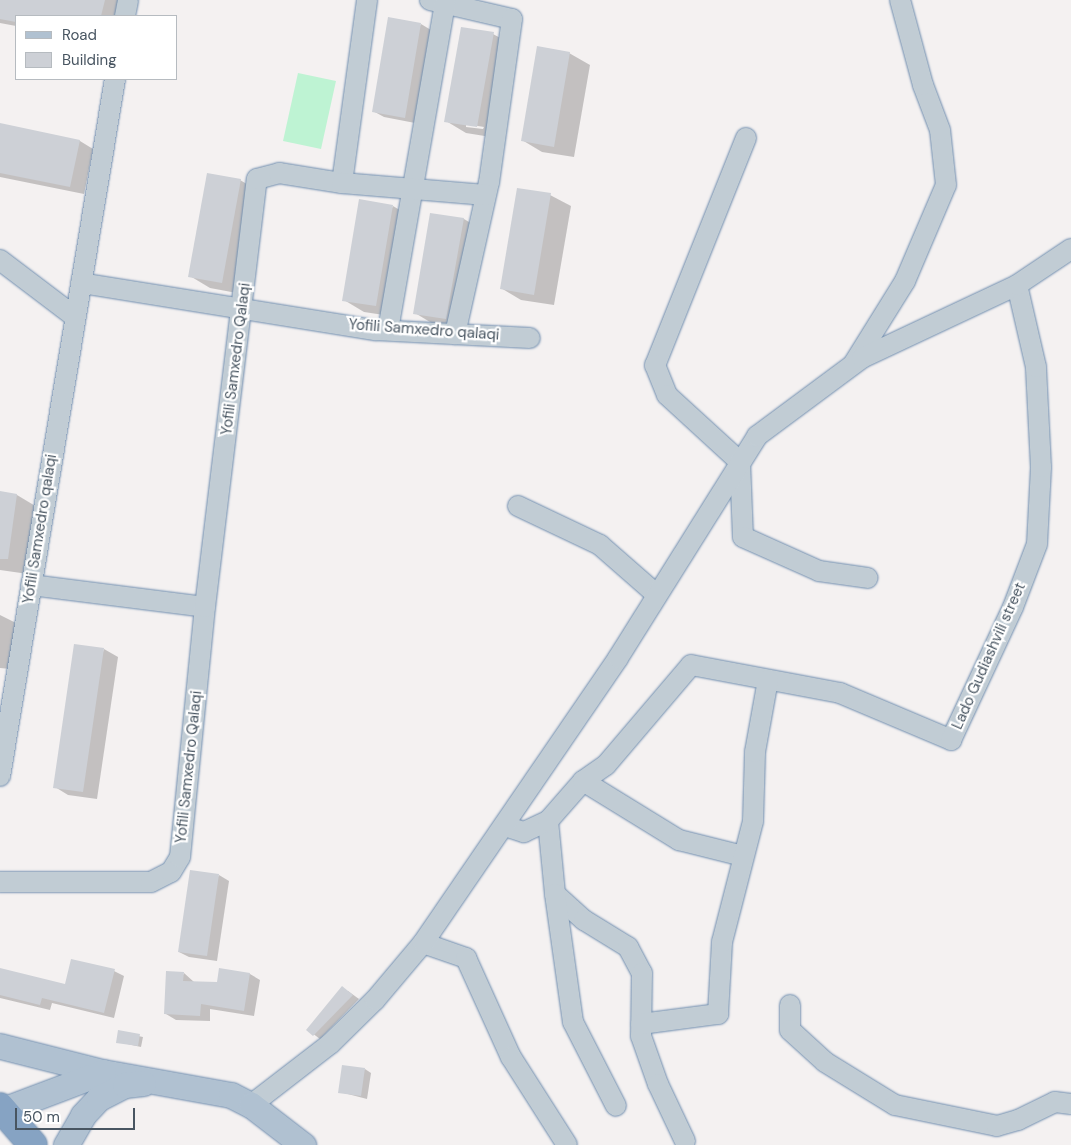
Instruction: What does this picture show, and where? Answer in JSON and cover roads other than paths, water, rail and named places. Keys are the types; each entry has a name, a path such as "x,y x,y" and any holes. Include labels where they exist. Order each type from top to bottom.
{"main road":[{"path":"0,1046 103,1072 231,1095 251,1105 303,1145"},
{"path":"10,1127 103,1072"},
{"path":"66,1145 83,1115 99,1098 125,1085 151,1081"}],"street":[{"path":"125,15 128,0"},
{"path":"367,0 342,183 486,195"},
{"path":"851,367 905,281 946,185 940,130 923,85 900,0"},
{"path":"388,330 413,190 438,1 512,20 486,195 455,334"},
{"name":"Yofili Samxedro qalaqi","path":"0,776 114,80"},
{"path":"746,138 655,365 667,395 740,462 743,538 819,571 868,578"},
{"name":"Yofili Samxedro Qalaqi","path":"0,882 151,882 170,872 180,857 205,607 257,179 279,173 342,183"},
{"path":"251,1105 330,1044 375,1000 423,944 618,658 656,594 757,436 862,358 1017,285 1071,249"},
{"path":"0,260 75,317"},
{"name":"Yofili Samxedro qalaqi","path":"81,282 388,330 530,338"},
{"name":"Lado Gudiashvili street","path":"505,826 524,832 548,821 583,781 606,764 691,665 840,693 951,740 1013,607 1037,544 1041,467 1036,367 1017,285"},
{"path":"518,506 600,545 656,594"},
{"name":"Yofili Samxedro Qalaqi","path":"31,585 205,607"},
{"path":"642,1024 718,1014 722,942 752,821 754,752 768,680"},
{"path":"583,781 679,840 743,856"},
{"path":"548,821 555,894 573,1022 616,1106"},
{"path":"555,894 584,920 628,947 642,973 641,1036 658,1084 686,1141"},
{"path":"423,944 466,958 511,1057 567,1145"},
{"path":"790,1005 790,1030 825,1062 895,1104 996,1126 1018,1120 1055,1102 1071,1104"}]}
